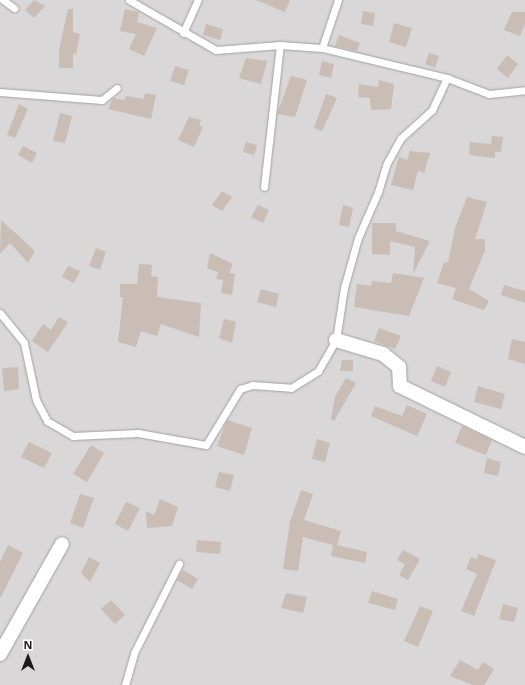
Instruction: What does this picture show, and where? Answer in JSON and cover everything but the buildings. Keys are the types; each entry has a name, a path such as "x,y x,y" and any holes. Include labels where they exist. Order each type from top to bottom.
{"street":[{"path":"336,340 383,354 399,367 400,386 525,447"},
{"path":"0,654 5,639 62,544"}],"lane":[{"path":"3,0 14,8"},
{"path":"129,0 183,34 216,50 280,45 322,48 447,78 489,94 525,90"},
{"path":"183,34 198,0"},
{"path":"322,48 338,0"},
{"path":"264,187 280,45"},
{"path":"0,313 24,342 36,400 47,421 73,436 138,434 206,445 240,389 252,385 291,388 318,371 336,340 344,288 358,238 378,192 387,163 401,138 432,110 447,78"},
{"path":"0,92 102,100 117,88"},
{"path":"125,685 134,653 179,564"}],"shaded area":[{"path":"0,0 525,0 525,685 0,685"}]}
